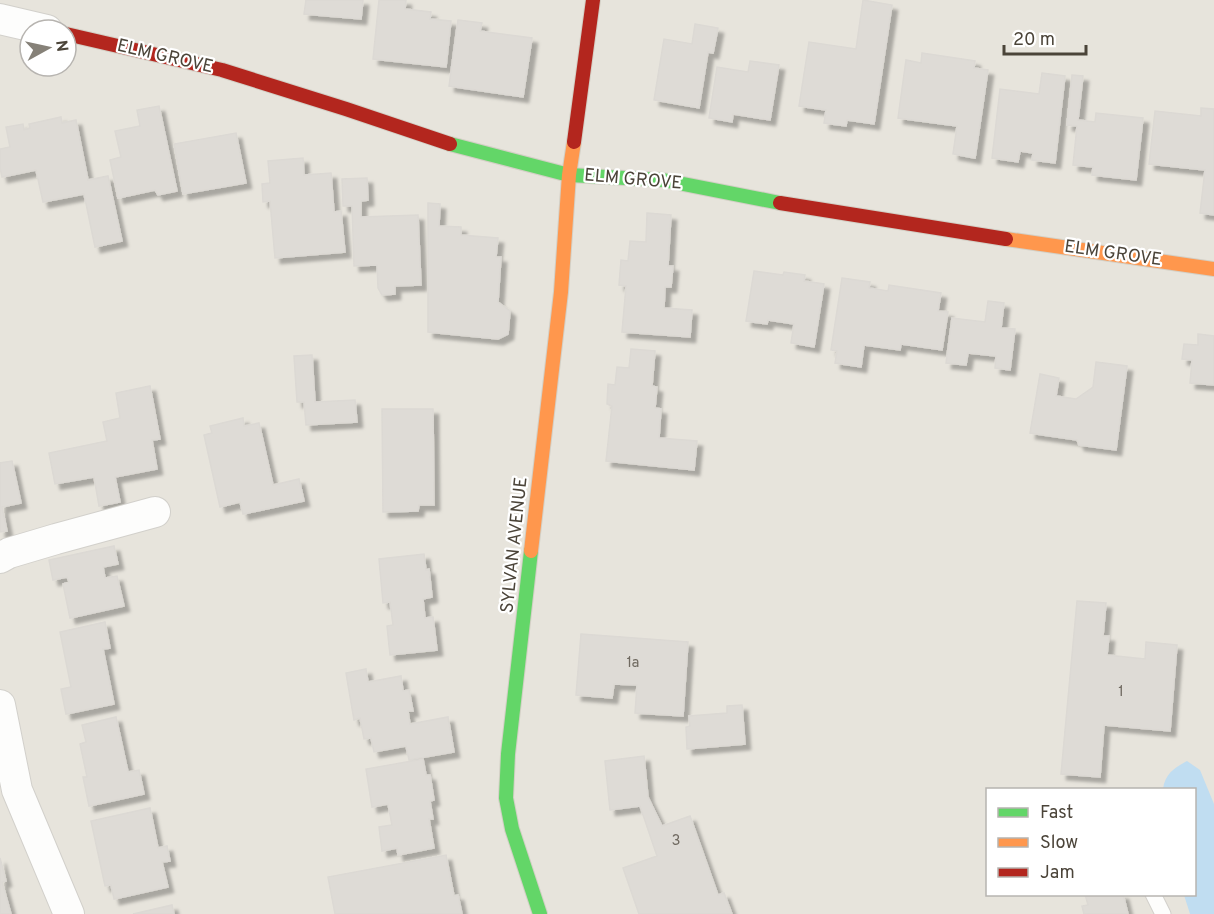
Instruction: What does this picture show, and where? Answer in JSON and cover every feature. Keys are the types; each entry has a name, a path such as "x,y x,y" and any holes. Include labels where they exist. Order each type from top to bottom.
{"street":[{"name":"SYLVAN AVENUE","path":"540,914 512,829 506,798 508,754 561,292 569,175 593,0"},
{"path":"0,19 18,23"},
{"name":"ELM GROVE","path":"78,37 222,70 441,142 569,175 663,180 806,208 1214,269"},
{"path":"0,558 9,553 56,539 155,512"},
{"path":"0,705 17,789 69,914"}],"lane":[{"path":"1154,896 1164,914"}],"shaded area":[{"path":"0,0 1214,0 1214,914 0,914"}],"water":[{"path":"1187,761 1200,770 1214,804 1214,914 1190,914 1184,896 1196,896 1196,788 1163,788 1166,779 1178,766"}],"building":[{"path":"306,0 363,0 361,19 304,14"},
{"path":"379,0 406,0 405,9 431,12 430,19 451,21 446,67 373,59"},
{"path":"863,0 892,5 874,124 847,120 846,126 824,123 826,110 799,106 809,42 856,49"},
{"path":"458,20 482,23 480,31 532,38 523,97 449,86"},
{"path":"695,24 718,28 713,53 708,52 699,108 654,100 664,39 692,44"},
{"path":"922,53 975,61 974,68 988,70 975,158 953,154 957,126 898,118 906,60 921,63"},
{"path":"750,61 779,65 770,120 733,114 732,122 709,118 717,67 748,72"},
{"path":"1042,73 1065,76 1055,163 1032,160 1033,153 1020,151 1018,162 992,158 1000,89 1039,94"},
{"path":"1072,75 1083,76 1078,120 1095,122 1096,113 1143,118 1136,180 1092,175 1093,167 1073,165 1077,126 1067,125"},
{"path":"159,106 177,191 158,195 155,190 118,198 110,160 121,157 115,131 140,126 137,110"},
{"path":"1201,108 1214,109 1214,215 1200,213 1205,170 1149,164 1155,111 1201,116"},
{"path":"61,117 62,123 76,120 88,180 108,176 122,241 95,247 84,194 43,202 36,170 2,177 0,149 10,147 6,127 23,124 24,130 30,128 29,124"},
{"path":"236,133 246,183 183,194 174,144"},
{"path":"303,158 304,175 331,173 334,212 341,211 345,252 275,258 270,201 263,202 262,184 270,183 268,161"},
{"path":"367,178 368,200 361,201 361,217 418,215 421,285 395,286 395,294 382,295 378,288 377,265 354,266 352,206 343,206 342,179"},
{"path":"428,203 440,204 439,226 461,227 461,235 498,238 496,257 501,257 498,302 510,311 508,334 498,339 428,332"},
{"path":"647,213 671,215 668,266 673,266 671,287 665,287 664,308 692,310 690,337 622,332 626,286 619,285 621,260 628,261 630,241 646,242"},
{"path":"754,271 805,275 804,281 824,284 814,347 791,343 794,324 768,320 767,324 746,321"},
{"path":"842,278 870,282 869,288 888,291 889,285 941,293 938,311 948,312 942,350 901,344 900,350 864,345 861,367 835,363 837,351 831,350"},
{"path":"988,301 1004,303 1001,328 1015,329 1010,370 995,368 996,356 968,353 966,365 946,363 952,318 985,322"},
{"path":"1198,334 1214,336 1214,385 1190,383 1192,360 1182,359 1184,344 1198,345"},
{"path":"631,349 655,351 652,386 657,387 655,408 661,409 659,438 697,441 694,470 606,461 612,406 607,404 608,384 615,385 617,367 629,368"},
{"path":"312,355 315,402 355,400 357,422 306,425 304,402 297,402 294,356"},
{"path":"1096,362 1127,366 1116,450 1079,445 1077,440 1030,433 1040,374 1059,378 1056,396 1076,399 1093,387"},
{"path":"150,386 160,439 152,440 157,469 115,477 120,502 99,506 94,477 55,484 49,453 107,441 103,422 120,418 116,393"},
{"path":"382,409 433,409 434,505 419,505 418,511 383,512"},
{"path":"243,418 244,426 259,423 273,485 299,479 304,501 243,514 240,502 220,507 204,435 212,433 210,426"},
{"path":"12,461 21,503 2,507 7,531 0,532 0,463"},
{"path":"114,546 118,564 103,567 105,578 117,576 124,606 70,618 63,584 69,582 67,577 53,580 49,560"},
{"path":"424,554 426,570 429,569 432,597 423,599 425,618 433,617 437,650 390,655 387,626 393,625 390,602 383,603 379,559"},
{"path":"1077,601 1106,603 1103,636 1109,636 1107,655 1145,659 1146,642 1177,645 1170,731 1104,725 1100,777 1061,774"},
{"path":"105,622 110,648 103,649 114,704 66,714 61,689 71,687 60,632"},
{"path":"581,634 688,642 683,716 635,713 637,685 614,684 612,698 576,695"},
{"path":"366,669 368,682 401,676 403,691 409,690 413,711 408,711 410,724 448,717 454,752 409,760 406,746 374,752 371,738 364,739 360,718 354,720 346,673"},
{"path":"742,705 745,744 687,749 686,727 690,726 689,716 727,713 727,706"},
{"path":"116,717 128,772 139,770 144,794 89,806 83,777 87,777 80,744 86,742 82,725"},
{"path":"644,756 648,797 662,826 690,816 718,895 724,893 732,914 639,914 623,868 657,856 640,806 610,810 605,761"},
{"path":"423,759 426,775 430,775 434,800 430,801 433,819 429,819 434,848 398,855 397,848 382,851 379,827 392,825 388,804 372,807 366,769"},
{"path":"150,808 158,848 167,846 170,861 162,862 168,887 114,899 111,885 105,886 91,821"},
{"path":"446,855 454,896 458,895 462,914 335,914 328,877"},
{"path":"0,858 6,881 2,882 11,914 0,914"},
{"path":"1086,896 1124,896 1128,914 1084,914 1082,906 1088,905"},
{"path":"172,905 174,914 133,914"}],"traffic: fast":[{"path":"450,144 569,175 663,180 780,203"},
{"path":"531,551 508,754 506,798 512,829 540,914"}],"traffic: slow":[{"path":"531,551 561,292 569,175 574,142"},
{"path":"1006,239 1214,269"}],"traffic: jam":[{"path":"574,142 593,0"},
{"path":"78,37 222,70 450,144"},
{"path":"780,203 1006,239"}]}
